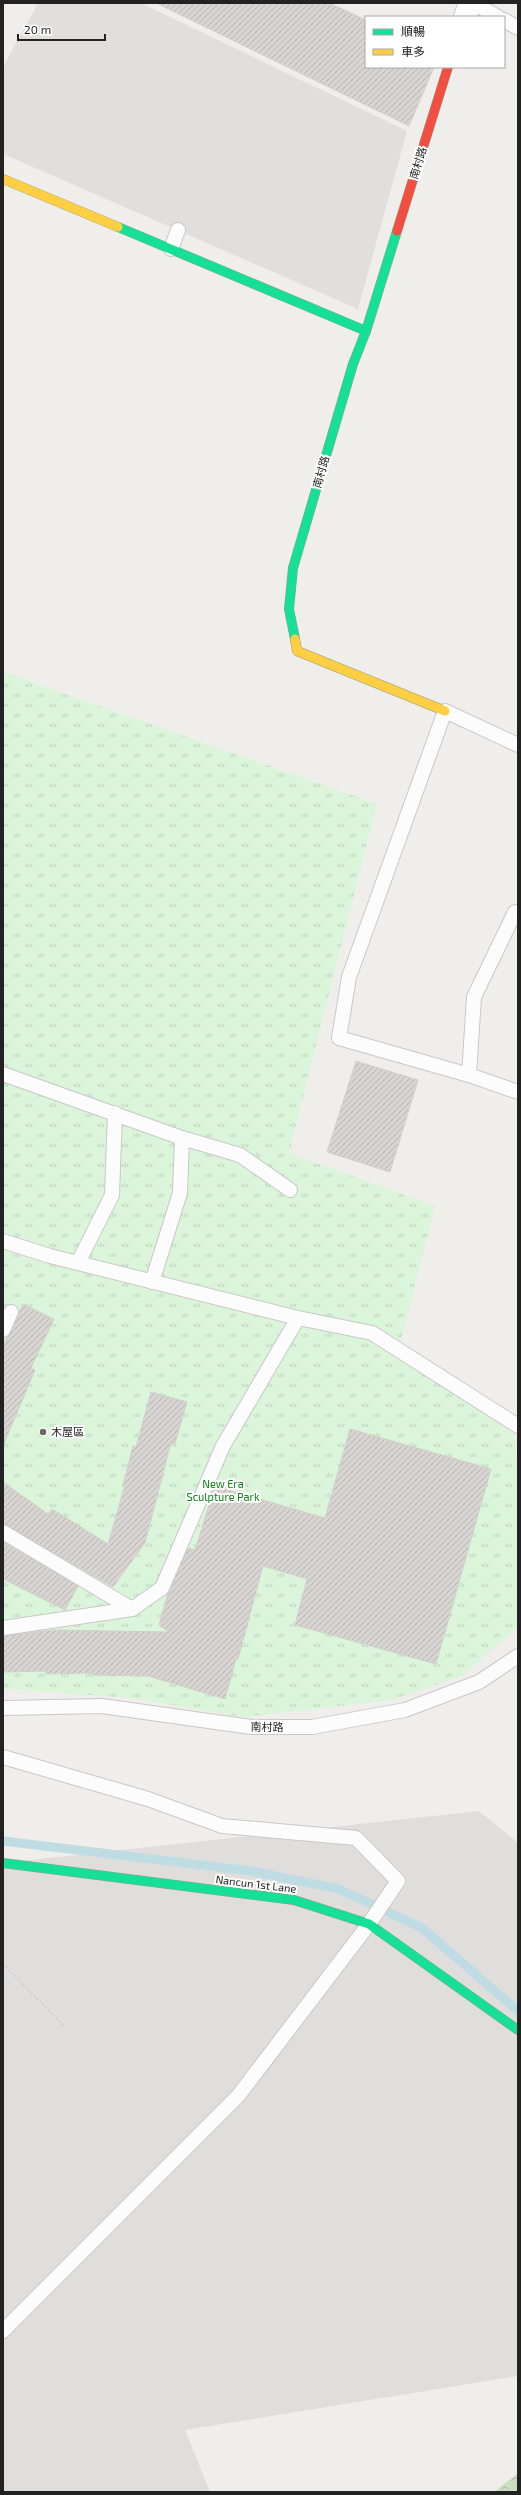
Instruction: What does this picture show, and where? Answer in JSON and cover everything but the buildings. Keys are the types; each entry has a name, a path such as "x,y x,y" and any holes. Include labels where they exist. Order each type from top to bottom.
{"street":[{"path":"466,16 472,3"},
{"name":"南村路","path":"446,711 297,651 289,609 293,568 353,364 366,331 448,68"},
{"path":"3,179 366,331"},
{"name":"Nancun 1st Lane","path":"3,1863 294,1900 369,1924 518,2030"}],"lane":[{"path":"472,3 496,16"},
{"path":"505,21 518,28"},
{"path":"171,249 178,230"},
{"path":"446,711 349,977 339,1038 469,1075 518,1092"},
{"name":"南村路","path":"446,711 518,745"},
{"path":"469,1075 474,997 515,912"},
{"path":"3,1074 182,1138 240,1155 290,1190"},
{"path":"78,1263 112,1195 115,1113"},
{"path":"152,1282 180,1193 182,1138"},
{"path":"3,1241 78,1263 152,1282 298,1318 372,1333 518,1426"},
{"path":"3,1330 11,1312"},
{"path":"3,1628 132,1609 162,1588 223,1446 298,1318"},
{"path":"3,1532 132,1609"},
{"name":"南村路","path":"3,1708 102,1706 251,1727 312,1727 405,1710 479,1682 518,1656"},
{"path":"3,1757 148,1799 222,1826 356,1838 398,1881 369,1924 238,2096 3,2332"}],"path":[{"path":"3,1964 65,2027"}],"shaded area":[{"path":"38,3 141,3 407,131 358,309 3,154 3,67"},
{"path":"479,1811 518,1843 518,2376 185,2430 210,2492 3,2492 3,1863"}],"green space":[{"name":"New Era Sculpture Park","path":"3,672 377,804 289,1153 435,1206 397,1357 514,1434 518,1475 518,1626 464,1675 391,1700 242,1717 132,1698 3,1689"},
{"path":"518,2473 518,2492 494,2492"}],"waterway":[{"path":"3,1841 251,1871 339,1889 422,1928 518,2011"}],"traffic: fast":[{"path":"118,227 366,331"},
{"path":"295,639 289,609 293,568 353,364 366,331 397,231"},
{"path":"3,1863 294,1900 369,1924 518,2030"}],"traffic: slow":[{"path":"3,179 118,227"},
{"path":"295,639 297,651 445,711"}],"traffic: jam":[{"path":"397,231 448,68"}],"place":[{"name":"木屋區","path":"43,1432"}]}
